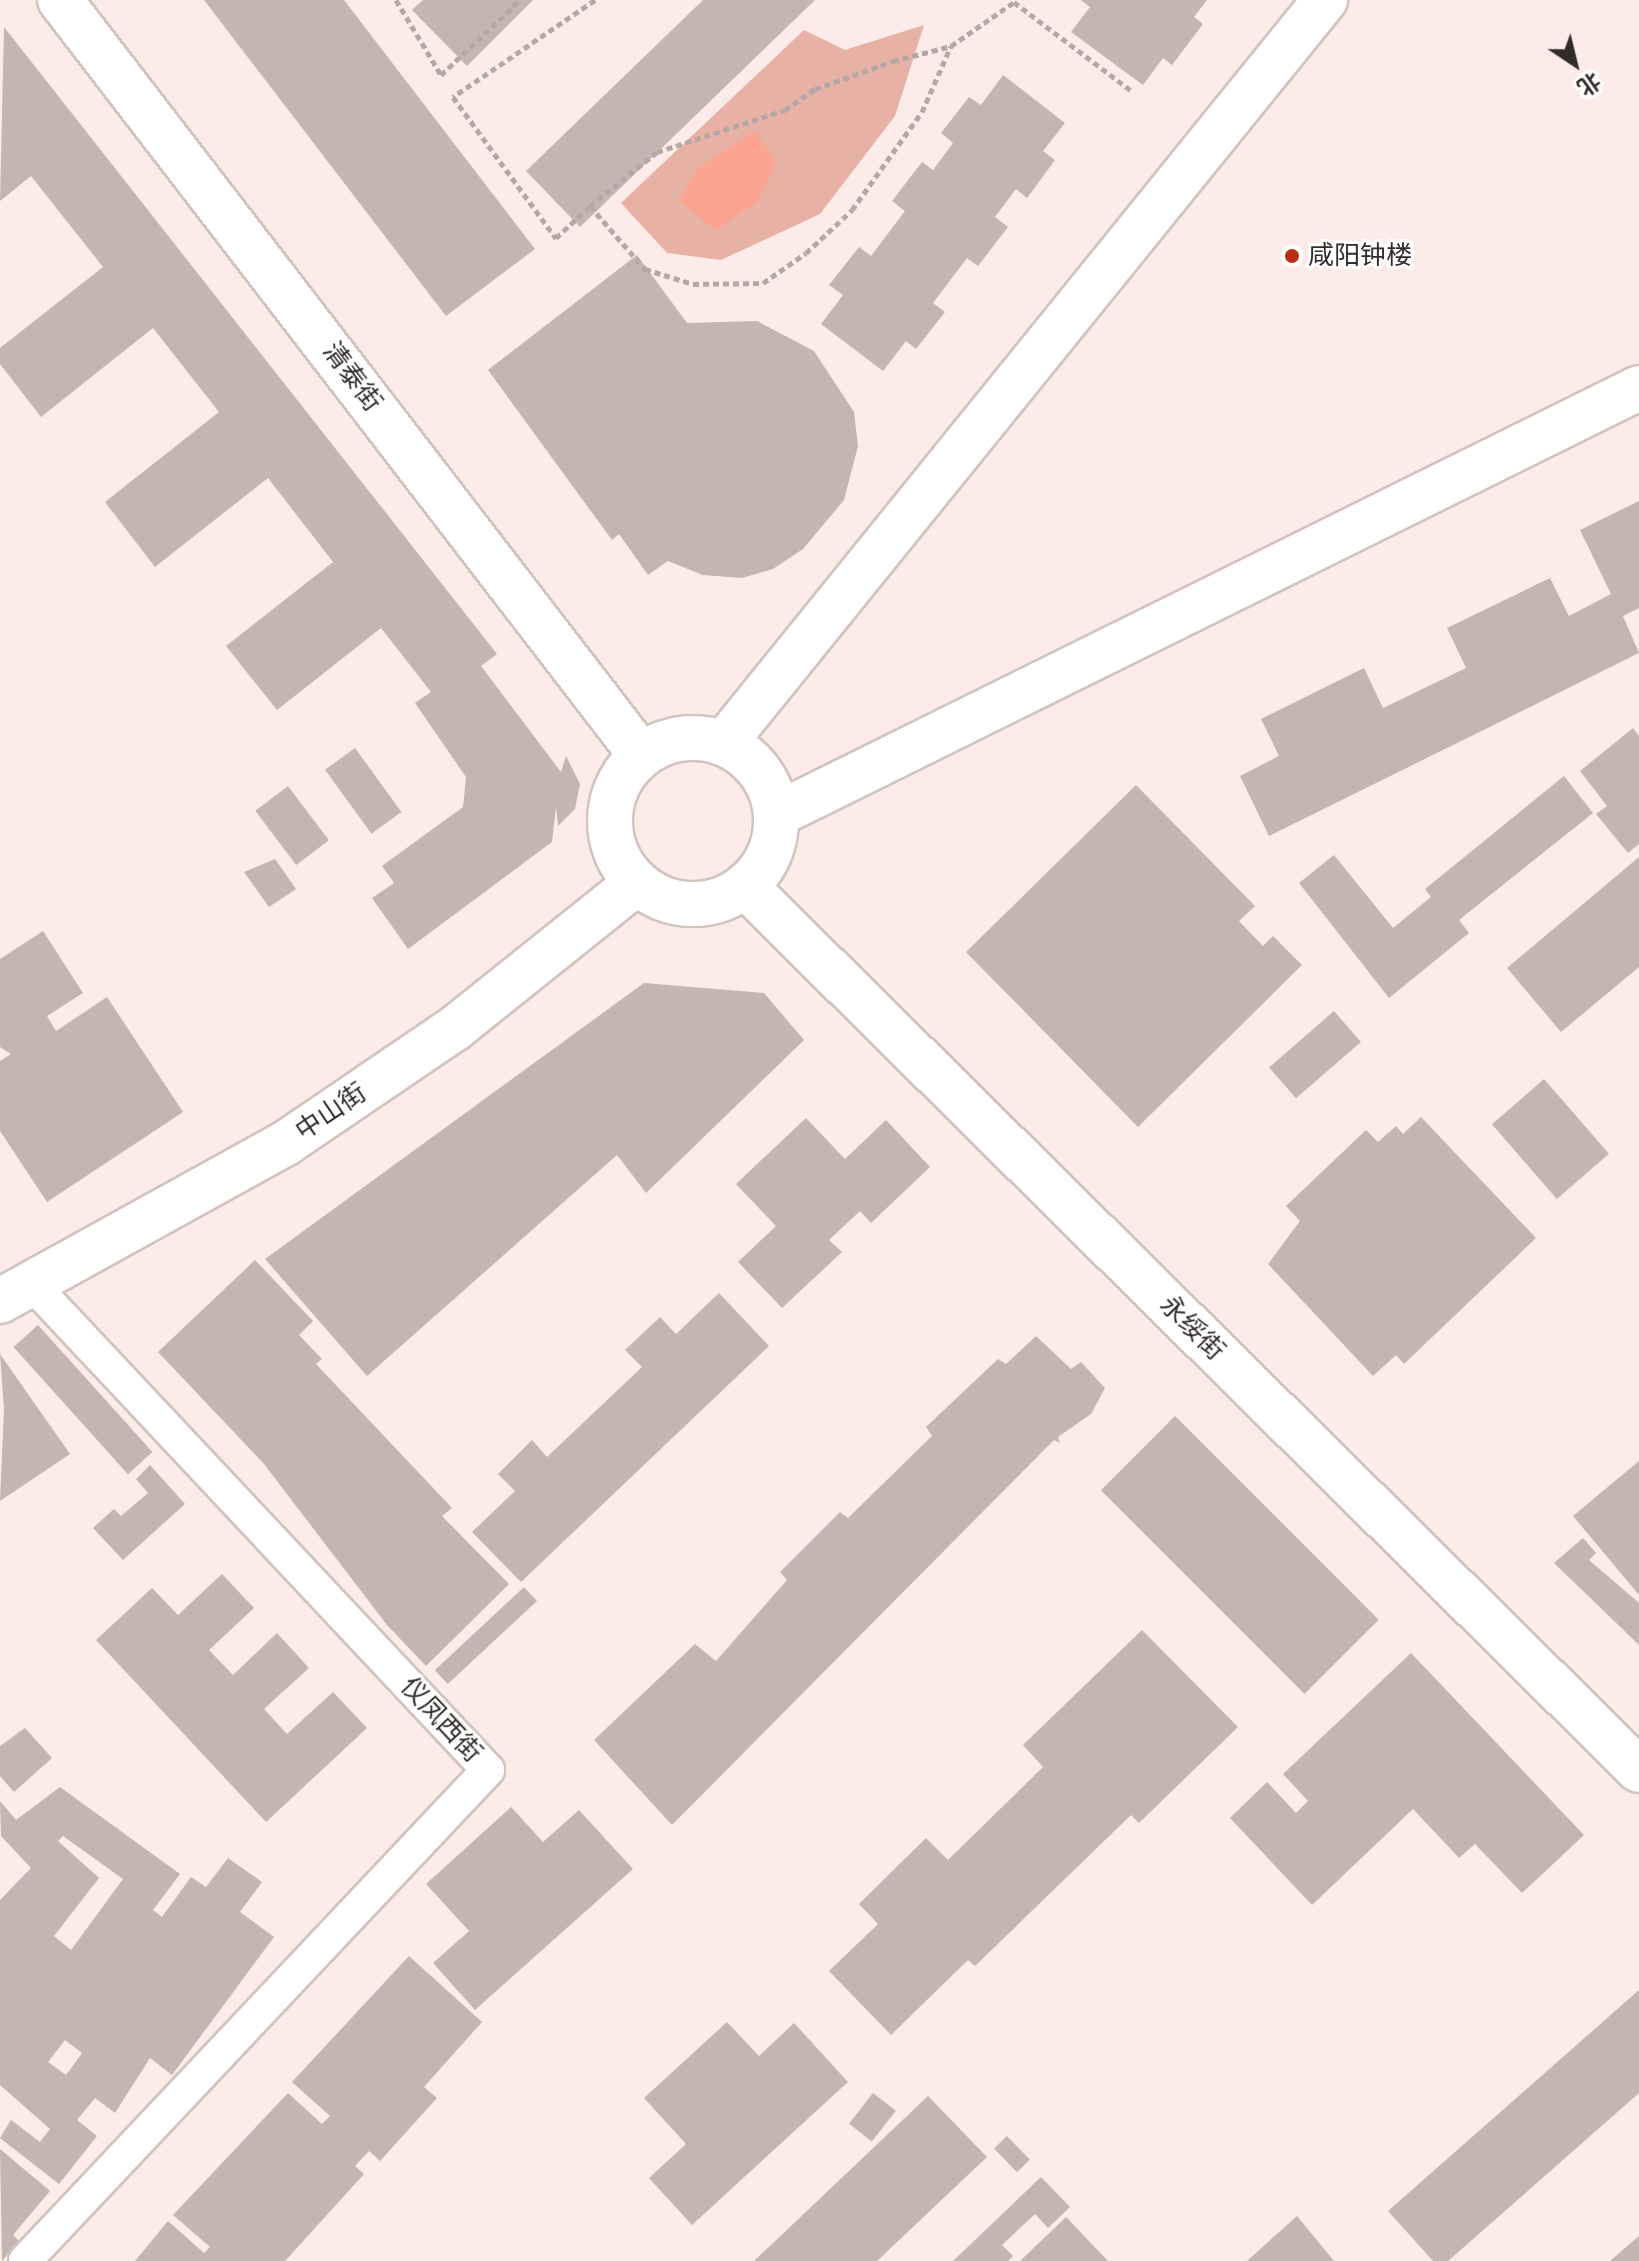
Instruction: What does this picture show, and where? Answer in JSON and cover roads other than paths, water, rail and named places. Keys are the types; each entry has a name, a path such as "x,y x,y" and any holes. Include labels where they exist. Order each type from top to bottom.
{"street":[{"name":"清泰街","path":"60,0 641,755"},
{"path":"724,743 1325,0"},
{"path":"776,815 1639,388"},
{"path":"695,737 724,743 754,763 770,787 776,815 765,864 745,886 703,904 674,903 636,883 619,861 610,818 622,777 641,755 695,737"},
{"name":"中山街","path":"16,1292 286,1143 454,1029 636,883"},
{"name":"永绥街","path":"745,886 1639,1770"},
{"name":"仪凤西街","path":"16,1292 488,1770 25,2261"}],"place":[{"name":"咸阳钟楼","path":"1292,256"}]}
